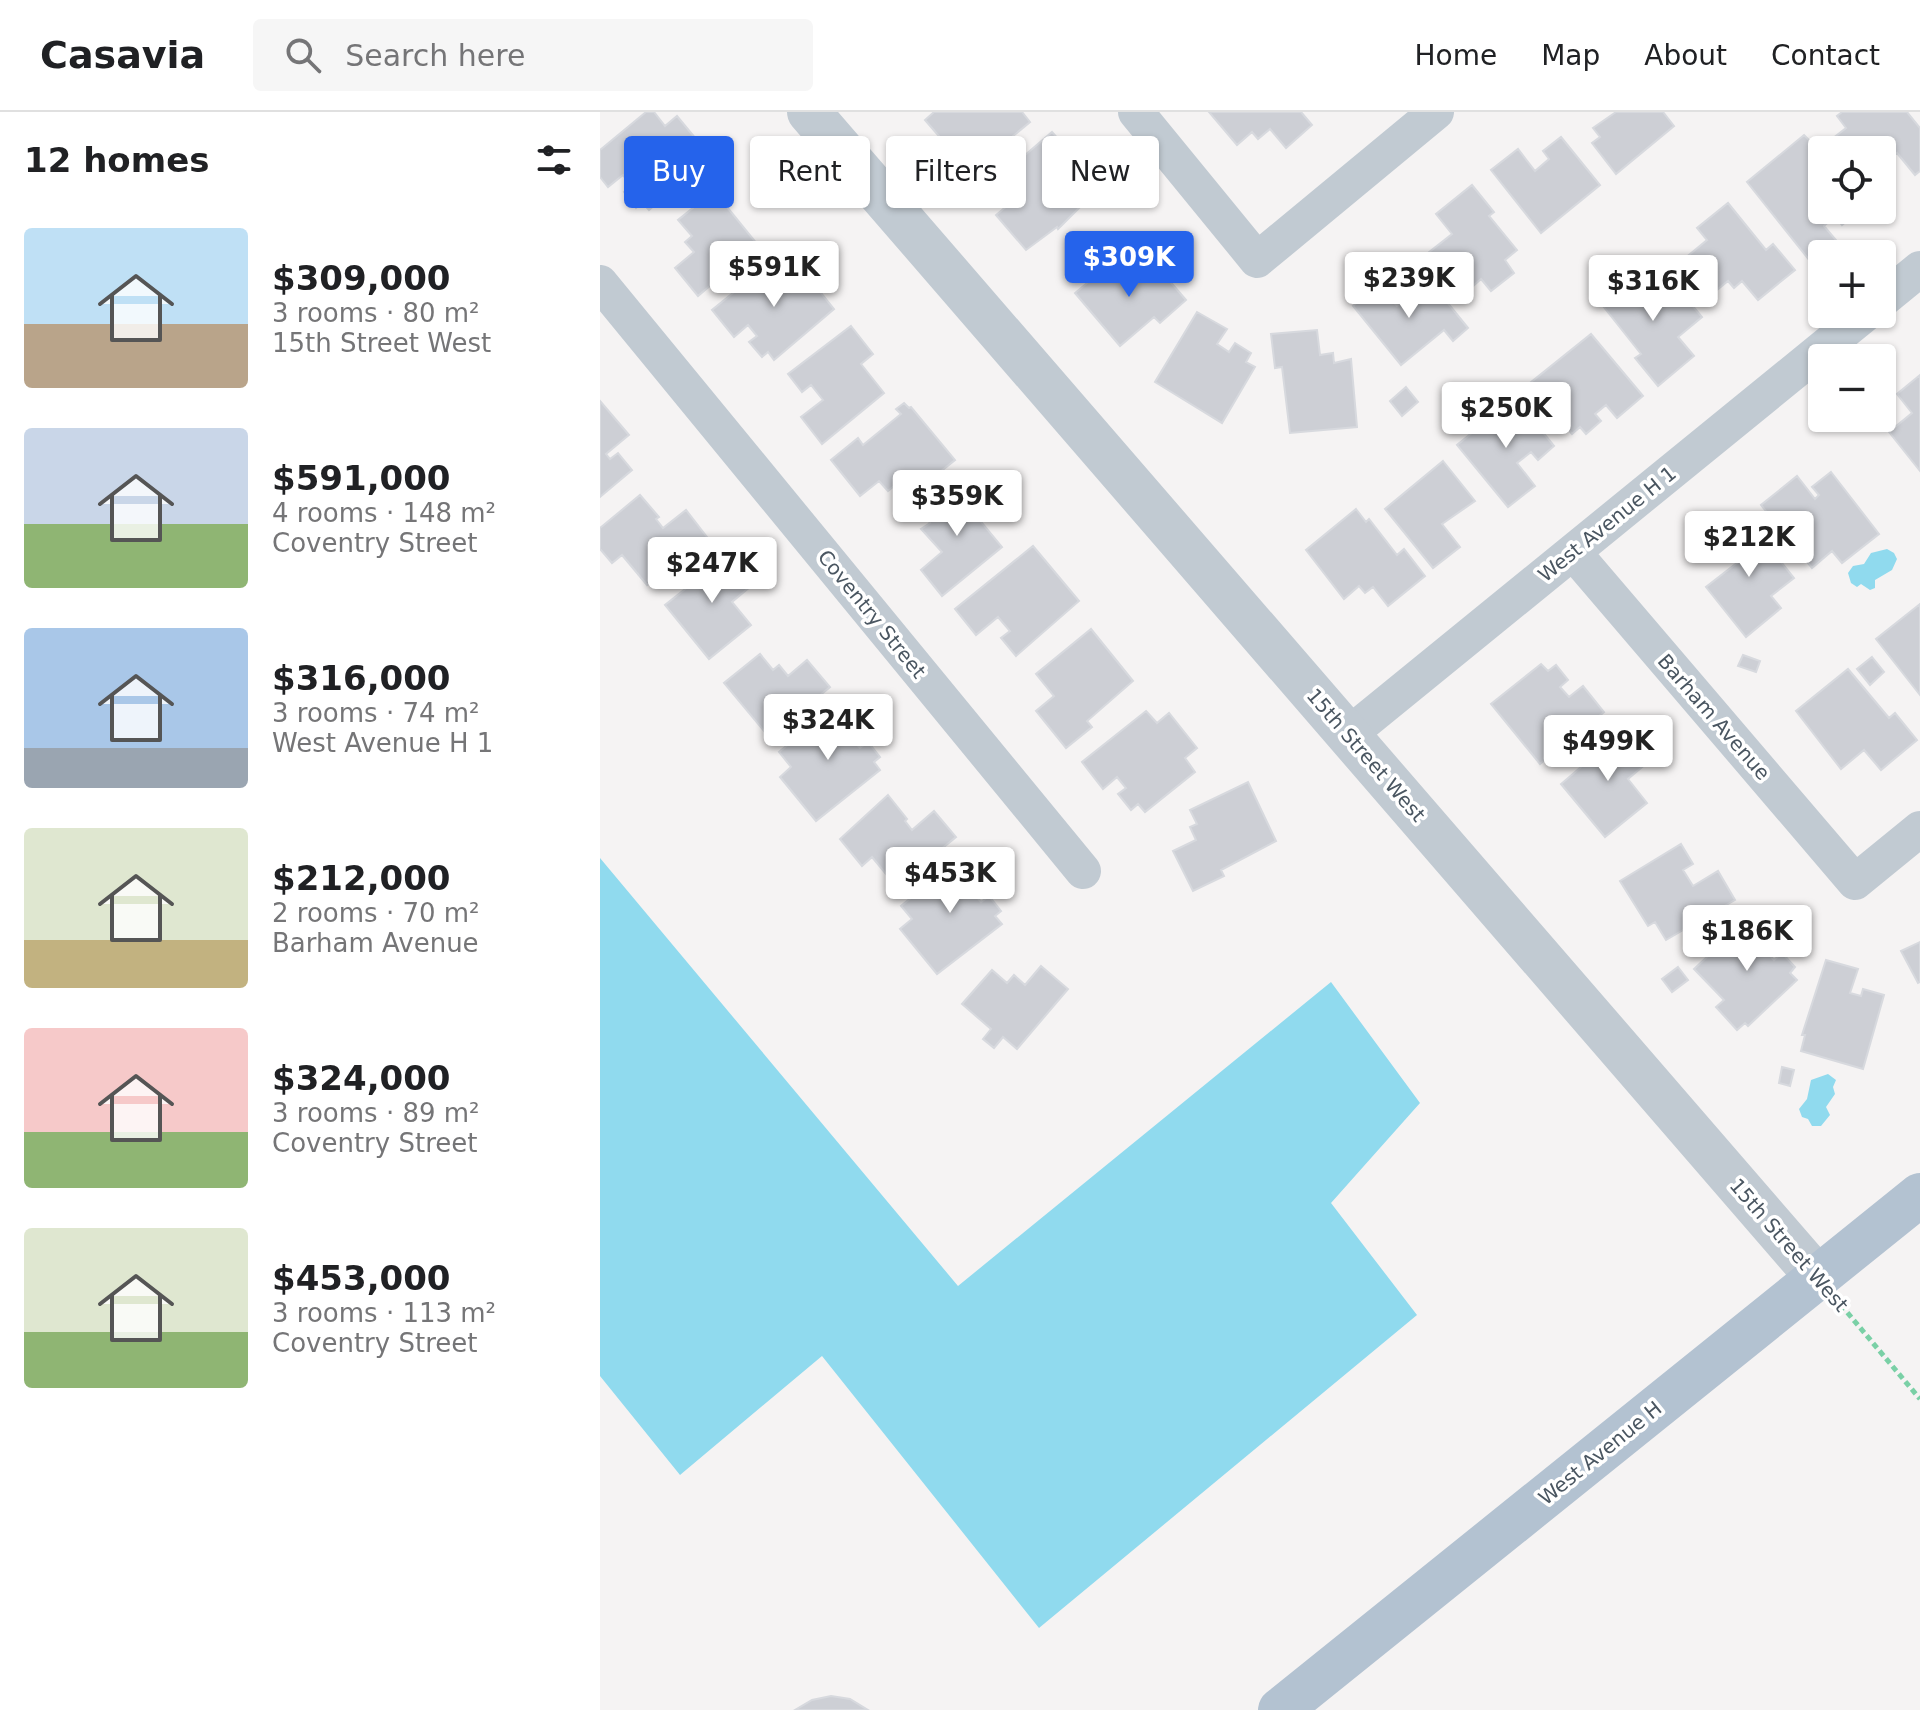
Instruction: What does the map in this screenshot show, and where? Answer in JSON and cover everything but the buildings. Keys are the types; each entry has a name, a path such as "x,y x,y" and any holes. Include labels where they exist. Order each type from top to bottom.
{"main road":[{"name":"West Avenue H","path":"1280,1710 1920,1195"}],"street":[{"name":"15th Street West","path":"809,112 1818,1278"},
{"path":"1136,112 1257,260 1436,112"},
{"path":"1896,289 1920,269"},
{"name":"Coventry Street","path":"600,283 1083,871"},
{"name":"West Avenue H 1","path":"1348,735 1848,328"},
{"name":"Barham Avenue","path":"1573,552 1855,882 1920,829"}],"path":[{"name":"15th Street West","path":"1818,1278 1920,1399"}],"water":[{"path":"1887,549 1897,559 1892,570 1875,580 1875,588 1870,590 1861,584 1857,587 1851,583 1848,573 1853,566 1864,564 1871,553"},
{"path":"600,858 958,1286 1331,982 1420,1103 1331,1203 1417,1315 1039,1628 822,1356 680,1475 600,1376"},
{"path":"1828,1074 1836,1080 1833,1087 1835,1094 1826,1107 1830,1115 1821,1126 1812,1126 1808,1119 1802,1117 1799,1109 1807,1099 1811,1080"}]}
